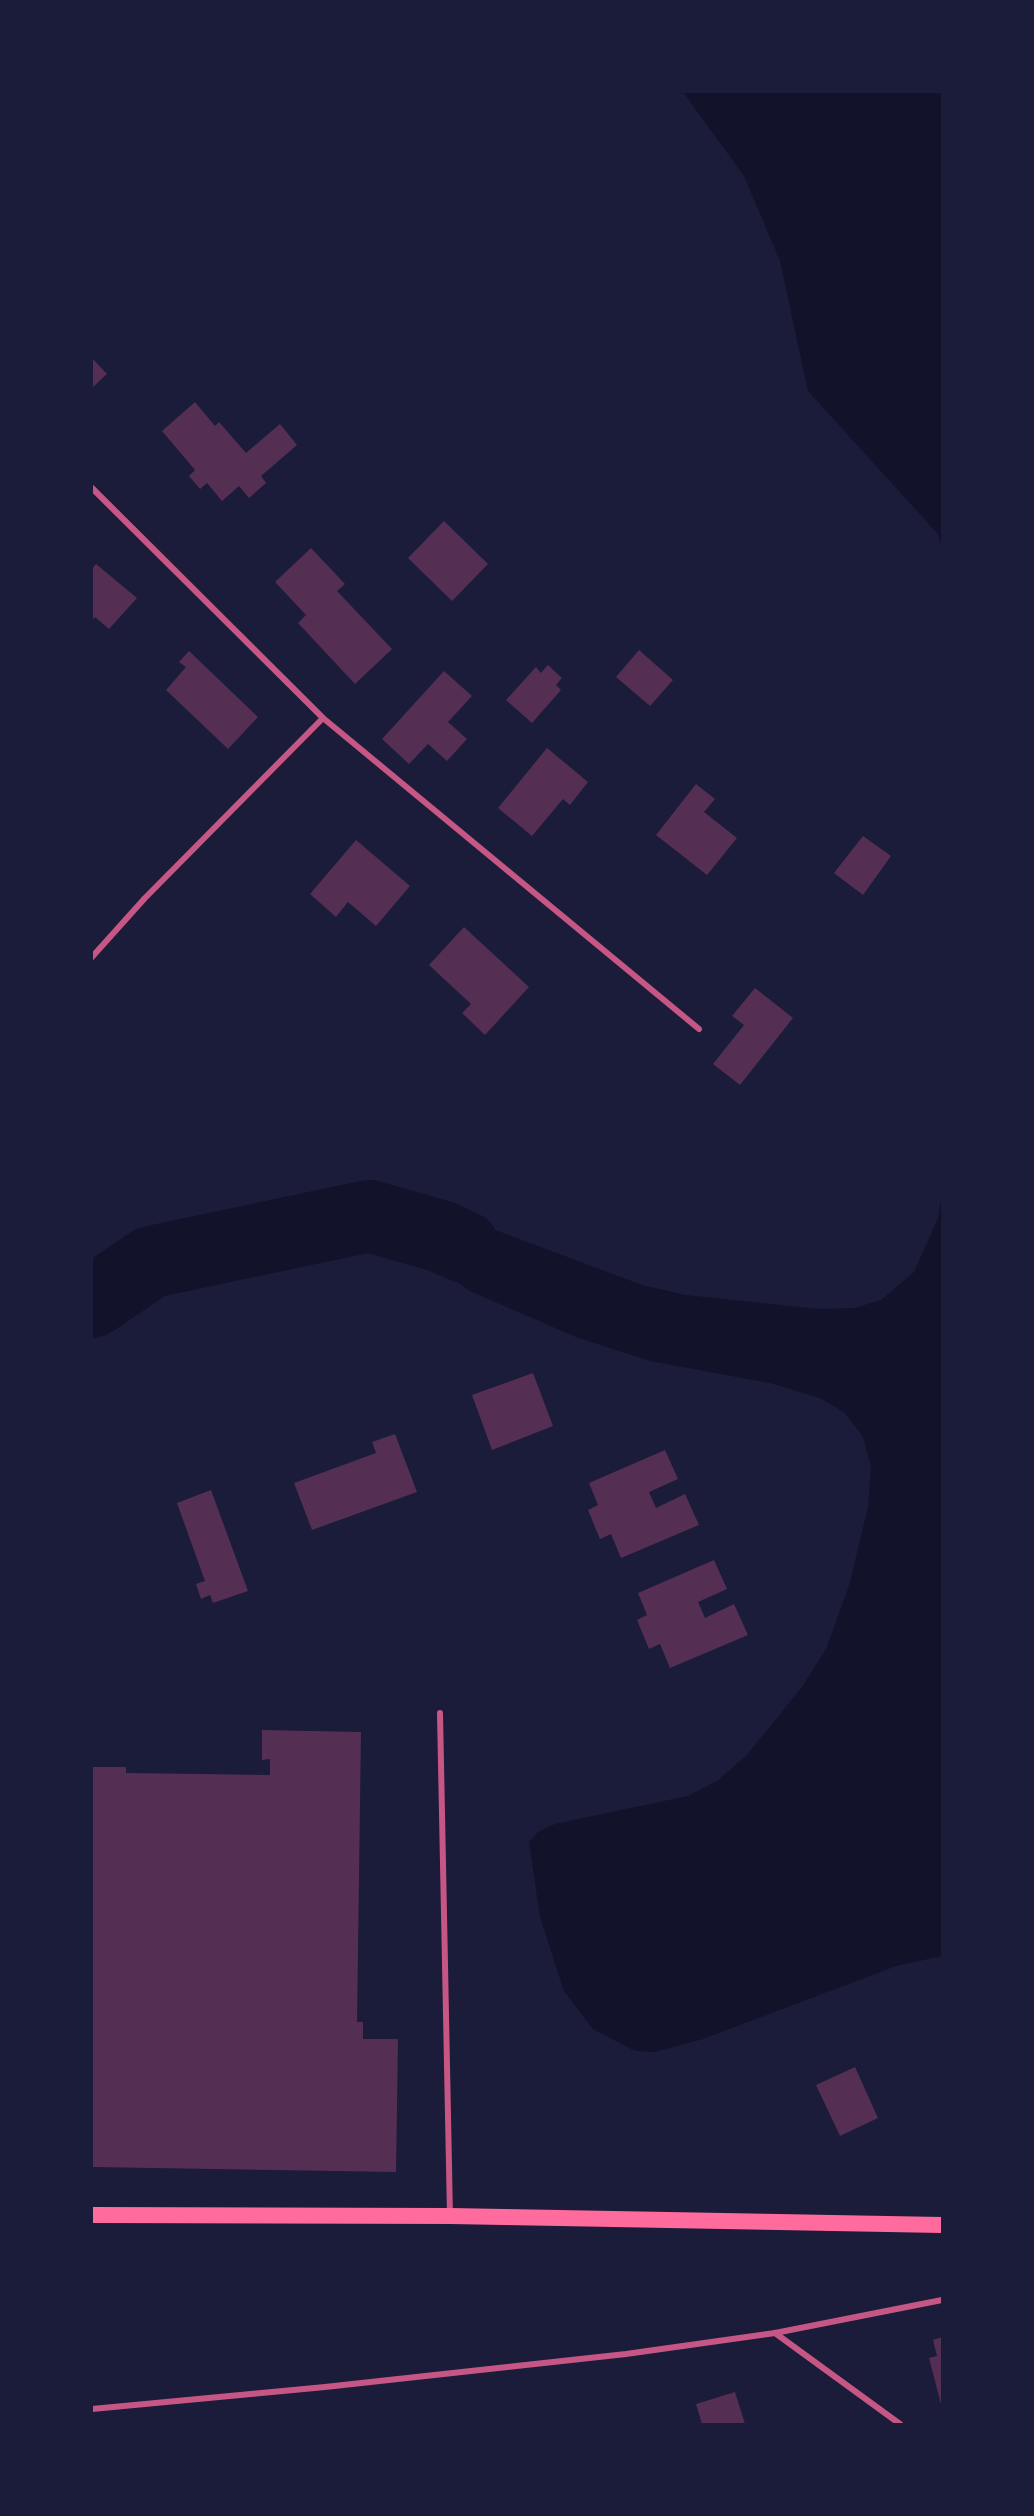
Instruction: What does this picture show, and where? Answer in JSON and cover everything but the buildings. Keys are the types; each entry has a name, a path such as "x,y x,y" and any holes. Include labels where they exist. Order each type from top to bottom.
{"highway":[{"path":"92,2215 450,2216 942,2225"}],"street":[{"path":"92,488 323,718 699,1029"},
{"path":"92,957 145,898 323,718"},
{"path":"440,1713 450,2216"},
{"path":"92,2409 325,2387 626,2354 774,2333 942,2300"},
{"path":"774,2333 900,2424"}],"shaded area":[{"path":"683,92 942,92 942,550 938,534 808,391 780,261 744,176"},
{"path":"942,1195 942,1956 896,1966 703,2039 655,2052 635,2051 593,2029 564,1991 540,1917 529,1842 538,1832 555,1824 688,1796 717,1781 746,1756 802,1687 826,1649 849,1586 868,1507 871,1467 863,1437 845,1413 820,1398 770,1383 650,1361 576,1337 470,1291 411,1250 373,1245 369,1216 390,1196 498,1231 642,1285 685,1295 819,1309 855,1308 881,1300 914,1272 938,1218"}],"waterway":[{"path":"92,1302 151,1262 369,1216 440,1236 464,1247"}]}
